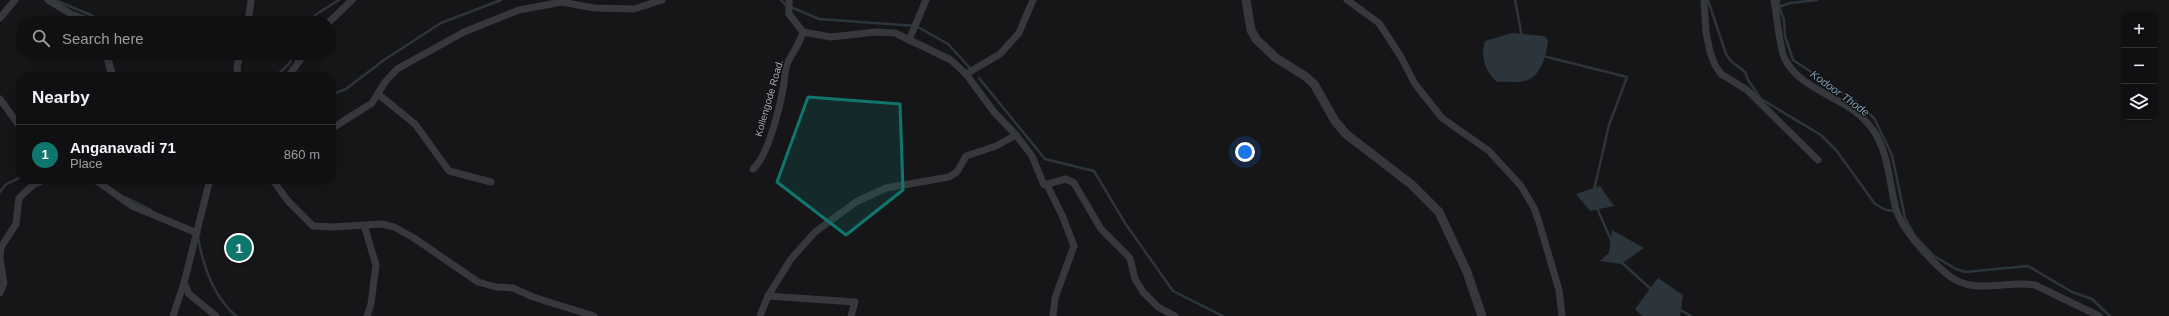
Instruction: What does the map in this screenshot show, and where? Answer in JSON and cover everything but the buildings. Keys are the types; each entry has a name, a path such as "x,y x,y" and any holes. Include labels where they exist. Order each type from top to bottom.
{"street":[{"path":"0,18 15,0"},
{"path":"48,0 76,16"},
{"path":"249,16 251,0"},
{"path":"335,16 352,0"},
{"path":"336,126 372,103 385,82 398,69 464,32 519,10 562,2 594,8 634,9 662,0"},
{"path":"788,0 789,14 802,32 831,37 876,32 895,33 951,60 966,74 994,112 1016,135 1032,156 1044,185 1047,185 1062,215 1074,246 1055,298 1053,316"},
{"path":"909,40 926,0"},
{"path":"966,74 1000,54 1019,33 1033,0"},
{"path":"1246,0 1251,30 1256,39 1276,58 1305,76 1314,84 1335,122 1346,134 1411,184 1439,212 1467,272 1482,316"},
{"path":"1347,0 1379,23 1402,57 1415,84 1442,118 1489,151 1521,186 1534,208 1539,222 1559,290 1562,316"},
{"path":"1704,0 1706,32 1710,52 1715,65 1722,74 1747,90 1818,160"},
{"path":"1774,0 1783,55 1792,72 1856,112 1874,131 1885,157 1896,208 1907,232 1948,275 1959,282 1973,286 1999,287 2024,283 2036,285 2099,316"},
{"name":"Kollengode Road.","path":"753,169 758,164 764,153 781,99 788,62 795,53 802,32"},
{"path":"108,60 111,72"},
{"path":"237,72 239,60"},
{"path":"291,72 299,60"},
{"path":"378,94 414,124 449,171 491,182"},
{"path":"0,99 16,121"},
{"path":"760,316 768,296 790,260 815,232 856,202 886,188 949,177 957,172 966,156 1002,143 1016,135"},
{"path":"1047,185 1066,180 1074,183 1101,229 1130,258 1135,280 1143,292 1158,307 1175,316"},
{"path":"0,293 4,283 0,259 1,247 16,224 19,198 35,184"},
{"path":"101,184 132,206 197,233"},
{"path":"172,316 184,283 209,184"},
{"path":"276,184 288,201 313,226 382,224 394,227 414,238 478,282 496,287 513,288 533,297 594,316"},
{"path":"364,225 376,265 371,304 367,316"},
{"path":"184,283 189,294 216,316"},
{"path":"768,296 855,302 851,316"}],"highlighted area":[{"path":"808,97 900,104 903,190 846,235 777,182"}],"shaded area":[{"path":"1512,33 1544,36 1548,40 1545,58 1539,70 1531,79 1522,82 1497,82 1489,73 1483,58 1485,41"},
{"path":"1600,186 1614,206 1590,211 1576,194"},
{"path":"1612,230 1644,248 1621,264 1600,261 1609,253"},
{"path":"1658,278 1683,295 1680,316 1642,316 1635,309"}],"waterway":[{"path":"55,0 93,16"},
{"path":"314,16 339,0"},
{"path":"336,93 346,89 384,60 441,23 501,0"},
{"path":"781,0 786,5 819,19 916,26 948,44 969,67"},
{"path":"1515,0 1522,37"},
{"path":"1708,0 1726,54 1731,61 1745,72 1748,80 1761,99 1821,135 1836,150 1875,204 1886,210 1895,211"},
{"name":"Kodoor Thode","path":"1779,0 1779,7"},
{"name":"Kodoor Thode","path":"1817,0 1790,3 1779,7 1784,20 1785,36 1793,60 1854,100 1874,118 1892,155 1905,218 1915,236 1934,256 1956,269 1965,272 2028,266 2072,292 2092,299 2110,316"},
{"path":"1543,56 1627,77 1609,125 1594,190"},
{"path":"280,72 291,60"},
{"path":"111,61 114,72"},
{"path":"979,78 1045,159 1094,171 1125,223 1173,291 1223,316"},
{"path":"0,192 5,185 16,180"},
{"path":"125,197 151,210"},
{"path":"1596,206 1612,242"},
{"path":"198,237 210,280 221,299 236,316"},
{"path":"1620,261 1652,290"},
{"path":"1679,309 1691,316"}],"place":[{"name":"Anganavadi 71","path":"239,248"}]}
